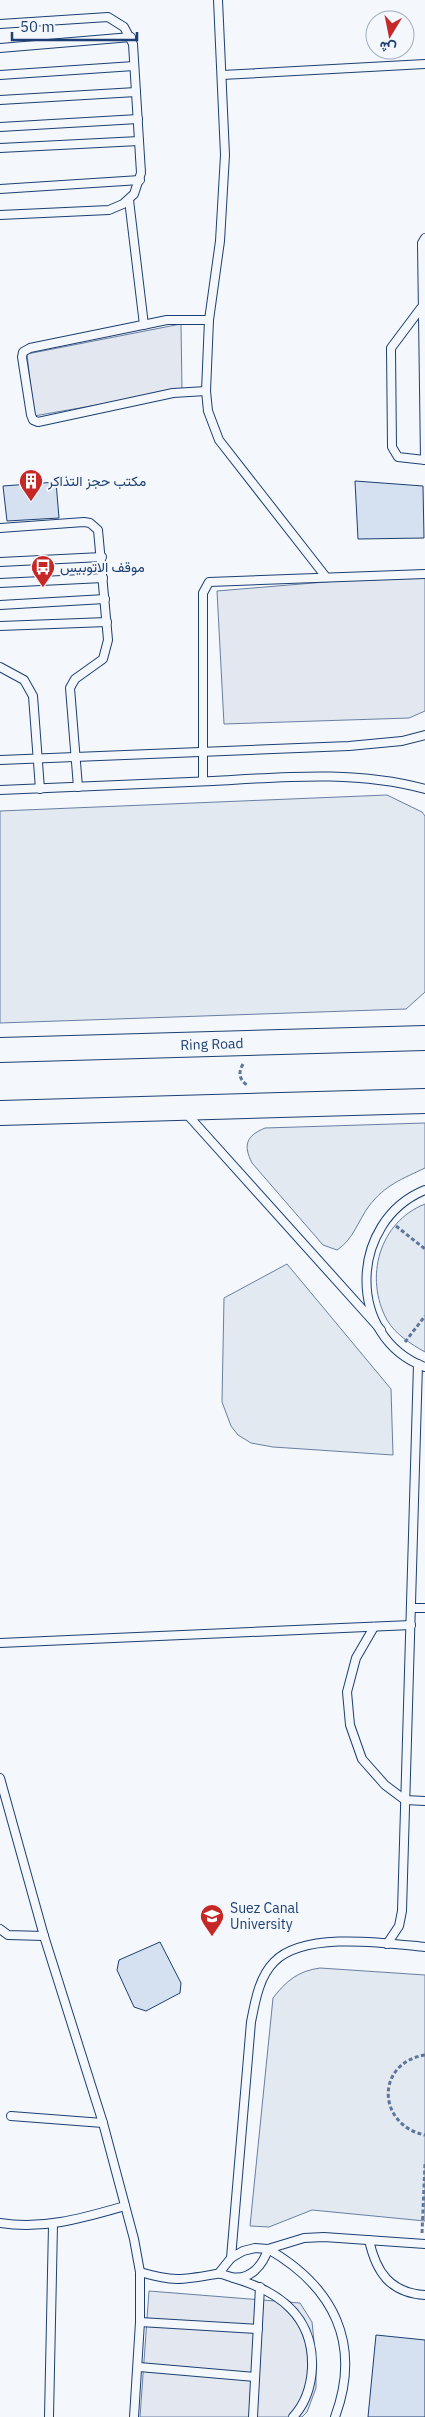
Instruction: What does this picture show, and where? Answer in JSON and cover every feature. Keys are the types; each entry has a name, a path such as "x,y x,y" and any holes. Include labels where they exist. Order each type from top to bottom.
{"main road":[{"name":"Ring Road","path":"0,1050 425,1038"},
{"path":"0,1113 425,1100"}],"lane":[{"path":"218,0 225,155 224,198 209,320 206,391 208,411 219,440 326,578"},
{"path":"0,24 98,16 116,21 124,26 131,37 138,119 140,180 129,200 109,210 0,215"},
{"path":"0,48 131,37"},
{"path":"222,75 425,64"},
{"path":"0,74 134,66"},
{"path":"0,100 136,92"},
{"path":"0,126 138,119"},
{"path":"0,148 139,141"},
{"path":"0,189 140,180"},
{"path":"129,200 144,325"},
{"path":"422,308 391,348 392,447 398,457 425,460 422,243 425,238"},
{"path":"206,391 173,393 38,422 33,420 22,357 26,349 144,325 177,320 209,320"},
{"path":"0,528 90,522 98,530 102,557 108,640 103,659 75,679 70,688 78,787"},
{"path":"0,562 102,557"},
{"path":"203,781 203,593 207,585 214,581 425,574"},
{"path":"0,583 103,578"},
{"path":"0,605 105,600"},
{"path":"0,626 107,622"},
{"path":"0,667 24,680 31,690 34,702 40,789"},
{"path":"0,760 380,744 425,735"},
{"path":"0,790 312,776 400,782 425,789"},
{"path":"182,1108 398,1350 421,1365 410,1625 402,1911 398,1926 387,1944"},
{"path":"381,1330 370,1307 365,1282 371,1248 377,1232 392,1212 413,1194 425,1190"},
{"path":"411,1608 425,1608"},
{"path":"0,1643 410,1625"},
{"path":"374,1627 356,1658 347,1692 350,1725 362,1759 385,1785 405,1800 425,1800"},
{"path":"0,1778 3,1801 103,2123 140,2272 139,2367 134,2417 144,2417"},
{"path":"0,1928 8,1935 44,1936"},
{"path":"231,2258 251,2022 255,1999 263,1978 273,1962 289,1951 320,1942 425,1947"},
{"path":"11,2116 103,2123"},
{"path":"0,2223 24,2226 53,2225 125,2206"},
{"path":"49,2417 53,2225"},
{"path":"219,2273 231,2258 243,2251 255,2248 268,2249 304,2238 424,2244"},
{"path":"369,2240 373,2259 382,2275 396,2287 413,2294 425,2295"},
{"path":"233,2278 246,2276 257,2270 264,2260 268,2249"},
{"path":"268,2249 292,2263 313,2282 329,2304 340,2330 345,2352 346,2374 342,2397 335,2417"},
{"path":"140,2272 161,2278 180,2280 200,2278 219,2273 260,2287 290,2308 306,2328 312,2364 306,2400 293,2417"},
{"path":"253,2417 260,2287"},
{"path":"140,2322 258,2329"},
{"path":"139,2367 255,2377"}],"path":[{"path":"250,1060 242,1064 239,1071 240,1080 246,1085 255,1086"},
{"path":"392,1212 395,1225 425,1249"},
{"path":"398,1350 425,1316"},
{"path":"425,2055 415,2057 403,2064 394,2074 389,2087 388,2101 393,2114 402,2125 414,2133 425,2135"},
{"path":"424,2244 425,2164"}],"shaded area":[{"path":"181,324 182,390 34,416 27,354"},
{"path":"410,575 425,576 425,711 409,718 224,724 217,591"},
{"path":"387,795 422,812 425,816 425,992 406,1009 0,1023 0,811"},
{"path":"425,1123 425,1168 394,1183 381,1193 369,1206 347,1241 337,1250 323,1245 252,1163 247,1146 254,1134 265,1128"},
{"path":"425,1204 425,1352 404,1339 387,1320 380,1304 377,1270 380,1253 396,1224 409,1212"},
{"path":"287,1264 391,1389 393,1455 273,1447 251,1443 238,1435 231,1426 222,1402 224,1298"},
{"path":"320,1968 425,1975 425,2221 312,2210 269,2227 250,2226 273,1998 299,1974"},
{"path":"149,2291 300,2303 312,2322 316,2361 316,2388 307,2412 302,2417 140,2417"}],"building":[{"path":"355,481 423,486 424,538 358,539"},
{"name":"مكتب حجز التذاكر","path":"56,482 59,518 7,521 3,486"},
{"path":"160,1942 181,1983 180,1993 146,2011 134,2007 117,1970 119,1960"},
{"path":"376,2335 425,2340 425,2417 368,2417"}],"place":[{"name":"مكتب حجز التذاكر","path":"31,502"},
{"name":"موقف الاتوبيس","path":"43,588"},
{"name":"Suez Canal University","path":"212,1937"}]}
